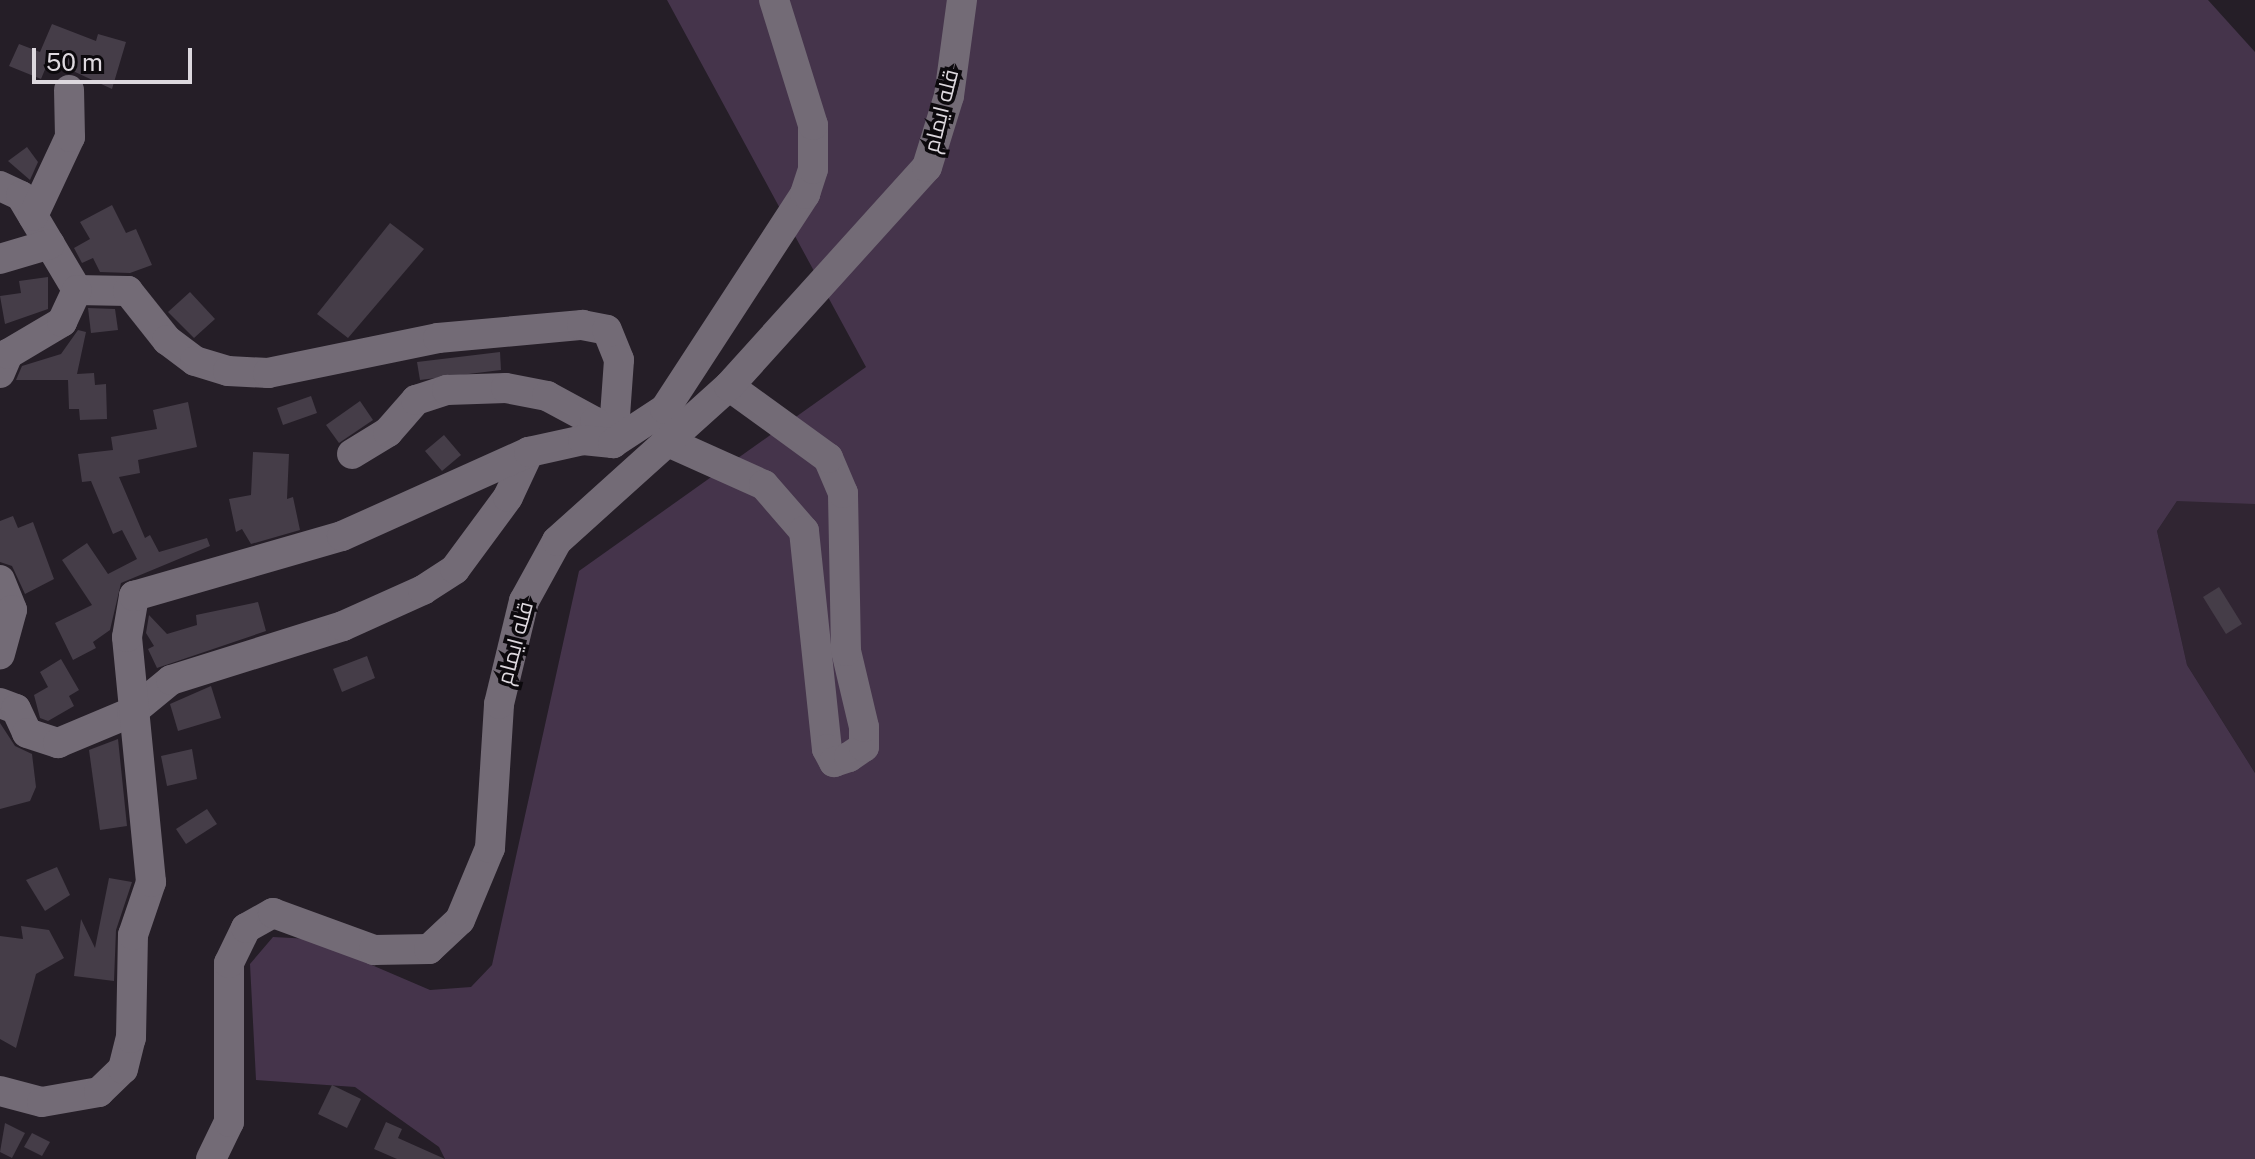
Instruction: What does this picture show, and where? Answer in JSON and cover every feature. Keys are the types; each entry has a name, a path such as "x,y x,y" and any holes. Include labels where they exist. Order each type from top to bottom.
{"street":[{"path":"0,1091 73,1101 99,1092 123,1069 131,1038 133,935 151,882 127,637 134,596 342,536 529,452 583,440 613,443 665,409 805,194 813,125 774,0"},
{"name":"قله ایمام","path":"211,1159 229,1122 229,963 246,928 273,913 374,950 429,949 460,920 490,848 499,704 524,601 557,541 729,386 838,274 927,167 949,96 962,0"},
{"path":"33,216 70,137 69,90"},
{"path":"0,186 21,196 77,290"},
{"path":"0,259 50,244"},
{"path":"77,290 128,291 167,340 195,361 228,371 268,373 438,338 582,325 607,330 619,360 613,443"},
{"path":"3,356 62,322 77,290"},
{"path":"666,441 764,485 804,531 827,749 834,762 849,757 864,747 864,727 846,651 843,493 828,458 729,386"},
{"path":"352,454 388,432 416,400 491,388 547,396 595,422 613,443"},
{"path":"0,703 16,709 27,733 58,743 132,712 171,680 343,626 423,590 455,569 508,497 529,452"},
{"path":"0,580 12,610 0,654"}],"shaded area":[{"path":"667,0 2208,0 2255,52 2255,504 2177,501 2157,531 2187,665 2255,773 2255,1159 445,1159 439,1147 355,1087 256,1080 250,964 273,937 311,939 430,990 471,987 492,965 579,571 866,367"},
{"path":"2248,499 2255,504 2255,773 2187,665 2157,531 2177,501"}],"building":[{"path":"52,24 96,41 98,34 126,42 112,89 49,60 41,79 9,66 19,44 40,52"},
{"path":"27,147 38,162 30,180 8,161"},
{"path":"112,205 126,233 136,229 152,265 130,273 100,272 93,258 82,263 74,248 90,239 80,222"},
{"path":"390,223 424,249 348,338 317,314"},
{"path":"48,277 48,309 5,324 0,296 21,293 19,281"},
{"path":"190,292 215,319 194,338 168,312"},
{"path":"88,308 115,309 118,330 91,333"},
{"path":"78,330 86,332 77,374 94,373 95,385 106,384 107,419 80,420 79,409 69,409 68,380 16,380 22,366 61,354"},
{"path":"500,352 501,370 420,380 417,362"},
{"path":"311,396 317,413 283,425 277,408"},
{"path":"360,401 373,420 339,443 326,425"},
{"path":"188,402 197,447 138,460 140,473 119,477 145,538 150,535 159,552 207,538 210,546 121,583 110,630 93,642 96,648 73,660 55,623 92,605 62,560 87,543 108,574 137,559 122,530 113,534 91,481 82,482 78,454 113,450 111,437 157,429 153,410"},
{"path":"444,435 461,455 442,471 425,451"},
{"path":"253,452 289,454 287,499 293,497 300,530 251,544 242,529 236,532 229,499 251,495"},
{"path":"13,516 18,528 33,522 54,579 25,594 12,566 0,562 0,521"},
{"path":"2219,587 2242,624 2226,634 2203,597"},
{"path":"258,602 266,631 157,668 148,649 154,646 146,633 149,615 167,634 197,625 196,615"},
{"path":"367,656 375,678 342,692 333,669"},
{"path":"61,659 79,690 69,696 74,706 48,721 40,718 34,695 48,687 40,672"},
{"path":"211,686 221,718 178,731 170,704"},
{"path":"0,723 15,746 32,754 36,787 30,801 0,809"},
{"path":"118,739 127,826 100,830 89,750"},
{"path":"192,749 197,779 167,786 161,756"},
{"path":"207,809 217,824 186,844 176,829"},
{"path":"57,867 70,895 45,911 26,880"},
{"path":"109,878 132,882 116,930 114,981 74,976 81,919 95,948"},
{"path":"21,926 49,930 64,958 36,974 16,1048 0,1039 0,936 23,939"},
{"path":"332,1085 361,1099 347,1128 318,1114"},
{"path":"386,1122 402,1129 398,1138 445,1159 397,1159 374,1149"},
{"path":"5,1123 25,1133 12,1158 0,1152"},
{"path":"32,1133 50,1142 42,1156 24,1147"}]}
